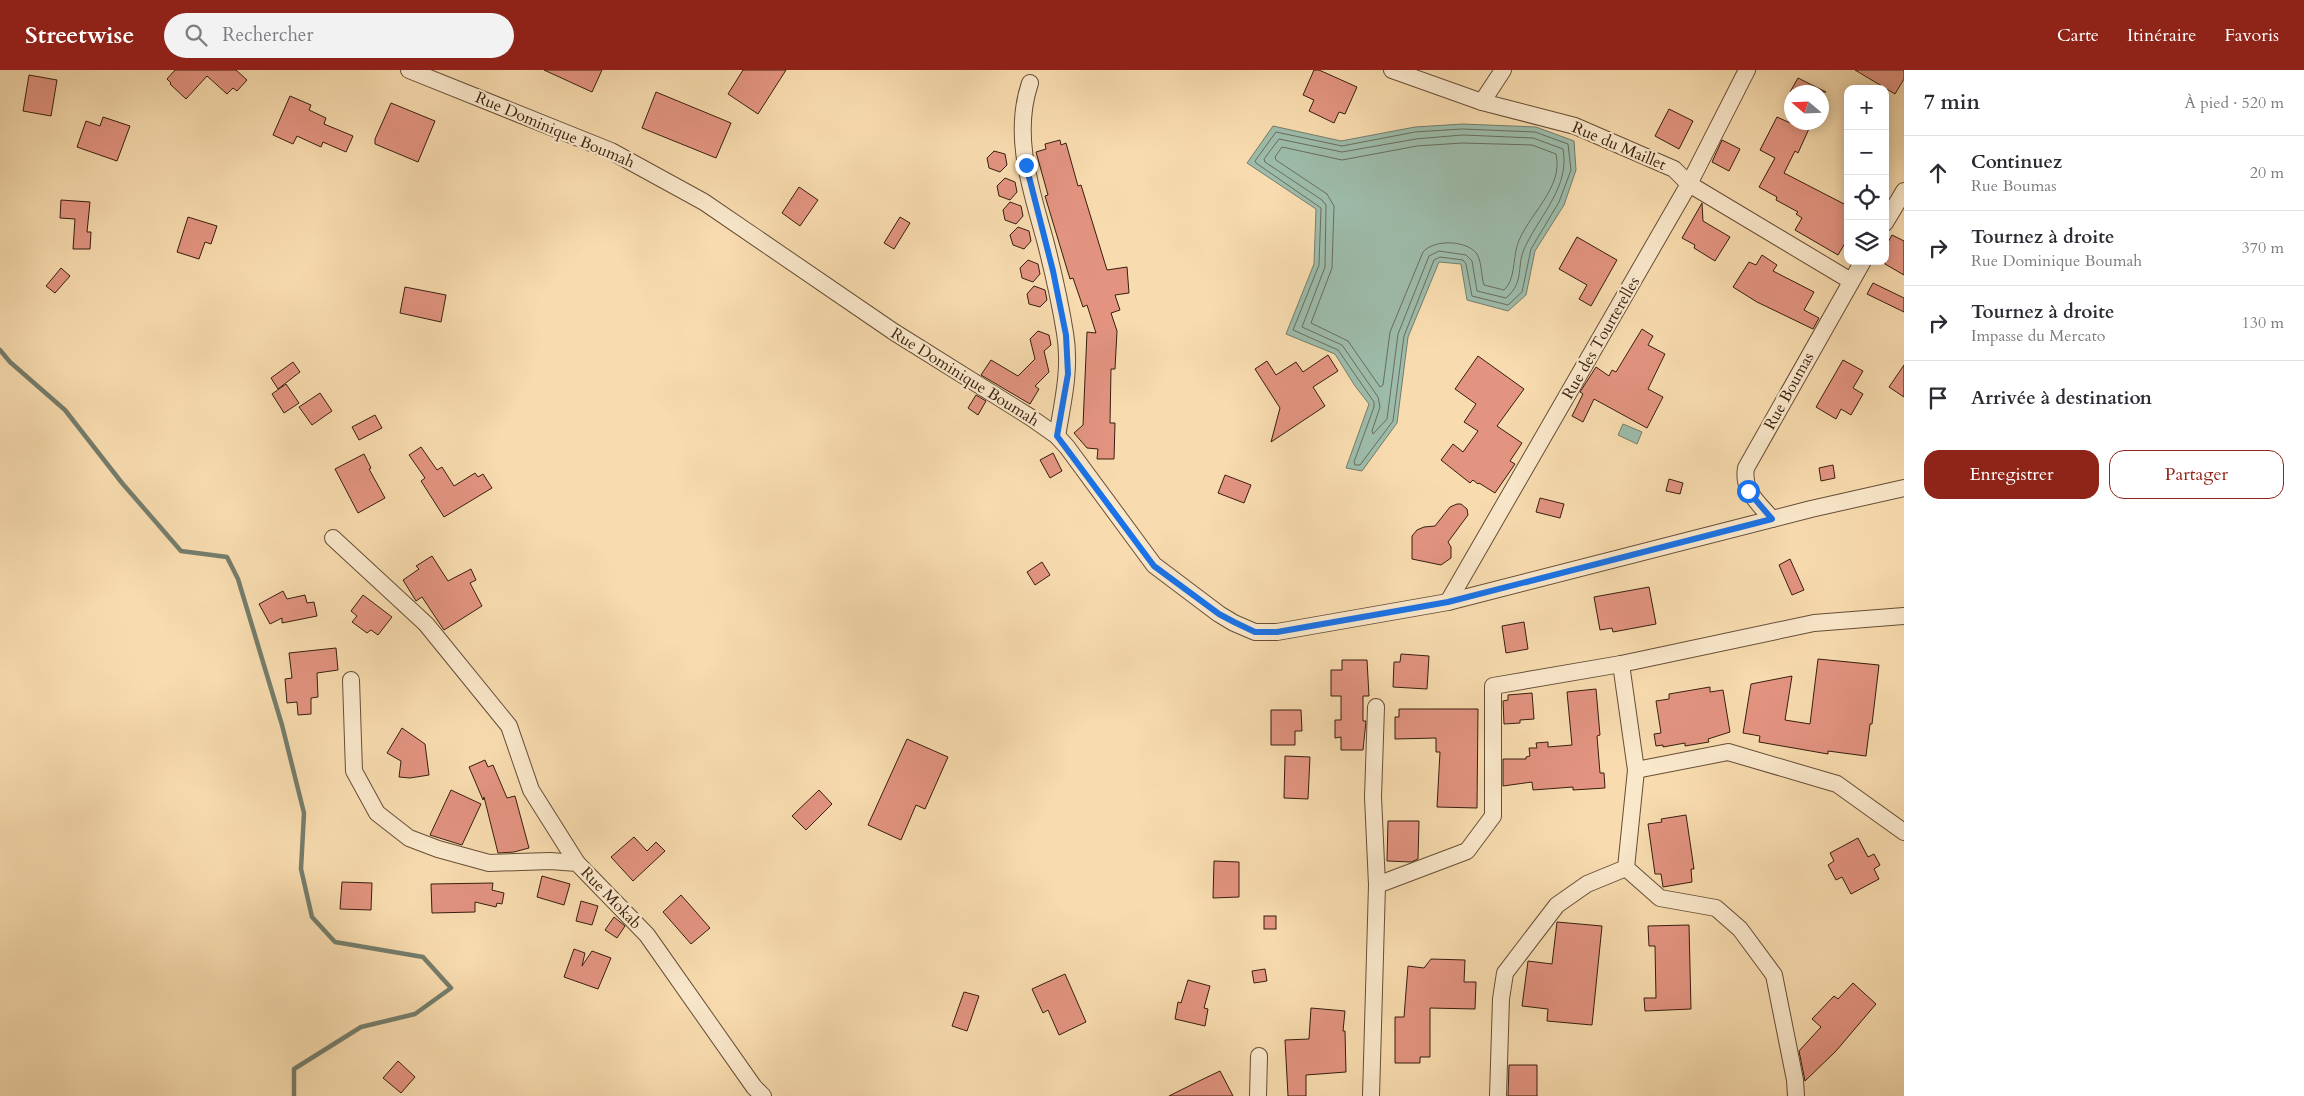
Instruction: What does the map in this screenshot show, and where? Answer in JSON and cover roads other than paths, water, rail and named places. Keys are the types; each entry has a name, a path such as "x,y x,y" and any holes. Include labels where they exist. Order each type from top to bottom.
{"street":[{"name":"Rue Dominique Boumah","path":"409,70 611,150 644,168 704,202 894,332 1057,436 1154,566 1219,614 1255,632 1277,632 1448,602 1772,519 1904,488"},
{"name":"Rue du Maillet","path":"1392,70 1482,102 1575,126 1674,169 1690,184 1851,281"},
{"path":"1482,102 1503,70"},
{"name":"Rue des Tourterelles","path":"1448,602 1690,184 1747,70"},
{"path":"1030,83 1023,118 1024,151 1053,271 1066,335 1068,374 1057,436"},
{"path":"1887,220 1904,192"},
{"name":"Rue Boumas","path":"1772,519 1748,491 1744,479 1746,468 1861,265"},
{"path":"333,538 426,624 509,726 531,790 577,863"},
{"path":"1377,884 1467,851 1493,816 1493,686 1621,664 1814,623 1904,616"},
{"path":"1621,664 1636,770 1626,868"},
{"name":"Rue Mokab","path":"351,680 354,771 377,813 409,838 438,849 489,863 550,861 577,863 647,935 754,1087 763,1096"},
{"path":"1371,1096 1377,884 1373,796 1376,707"},
{"path":"1636,770 1728,752 1836,784 1904,832"},
{"path":"1498,1096 1501,999 1505,974 1557,905 1587,884 1626,868"},
{"path":"1626,868 1660,898 1716,908 1740,930 1774,975 1795,1080 1796,1096"},
{"path":"1258,1096 1260,1056"}],"water":[{"path":"1463,124 1536,127 1574,141 1576,170 1564,205 1535,251 1526,295 1508,311 1467,300 1461,264 1439,262 1408,337 1397,423 1362,471 1346,468 1369,404 1335,354 1286,334 1314,264 1316,209 1247,163 1273,126 1341,141 1415,127"},
{"path":"1623,424 1642,432 1637,444 1618,435"}],"waterway":[{"path":"0,350 10,362 65,410 122,483 181,551 227,557 238,579 282,725 304,813 301,869 312,917 335,942 423,957 451,988 415,1014 361,1027 294,1069 294,1096"}]}
